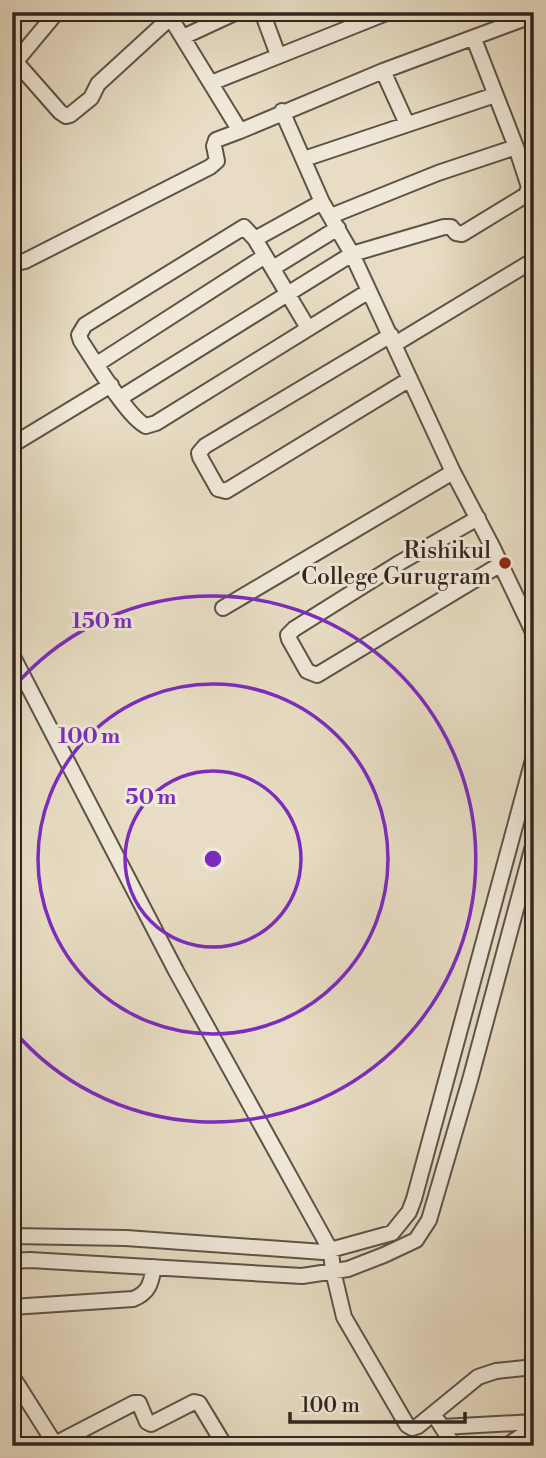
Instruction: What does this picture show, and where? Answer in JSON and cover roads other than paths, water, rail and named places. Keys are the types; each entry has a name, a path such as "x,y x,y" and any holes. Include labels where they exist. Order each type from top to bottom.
{"street":[{"path":"57,12 14,64 66,116 90,98 98,84 169,15 240,131"},
{"path":"183,37 237,12"},
{"path":"262,12 278,55"},
{"path":"211,83 389,12"},
{"path":"12,264 25,261 210,167 216,161 216,140 383,71 534,15"},
{"path":"120,398 352,254 444,227 462,234 529,192 516,147 474,39"},
{"path":"383,71 407,124"},
{"path":"304,159 495,95"},
{"path":"282,111 322,202 352,254 453,472 478,517 534,634"},
{"path":"97,364 334,222 438,173 516,147"},
{"path":"255,239 322,202"},
{"path":"308,328 255,239 248,229 241,227 85,325 80,330 80,341 138,422 146,426 152,425 369,291"},
{"path":"410,379 226,491 218,489 200,457 199,453 205,446 534,260"},
{"path":"12,445 111,385"},
{"path":"223,608 453,472"},
{"path":"478,517 289,632 289,639 307,671 317,675 501,564"},
{"path":"12,655 176,971 331,1251 344,1317 407,1425 418,1426 478,1377 496,1371 534,1367"},
{"path":"12,1236 126,1238 292,1252 331,1251 392,1233 409,1212 534,756"},
{"path":"12,1261 302,1276 348,1269 416,1240 429,1220 534,842"},
{"path":"12,1307 133,1299 148,1290 154,1267"},
{"path":"12,1376 54,1445 134,1403 139,1403 147,1422 151,1423 194,1402 199,1403 205,1410 225,1446"},
{"path":"433,1414 454,1446"},
{"path":"442,1427 534,1422"},
{"path":"506,1446 534,1428"}],"place":[{"name":"Rishikul College Gurugram","path":"505,563"}]}
